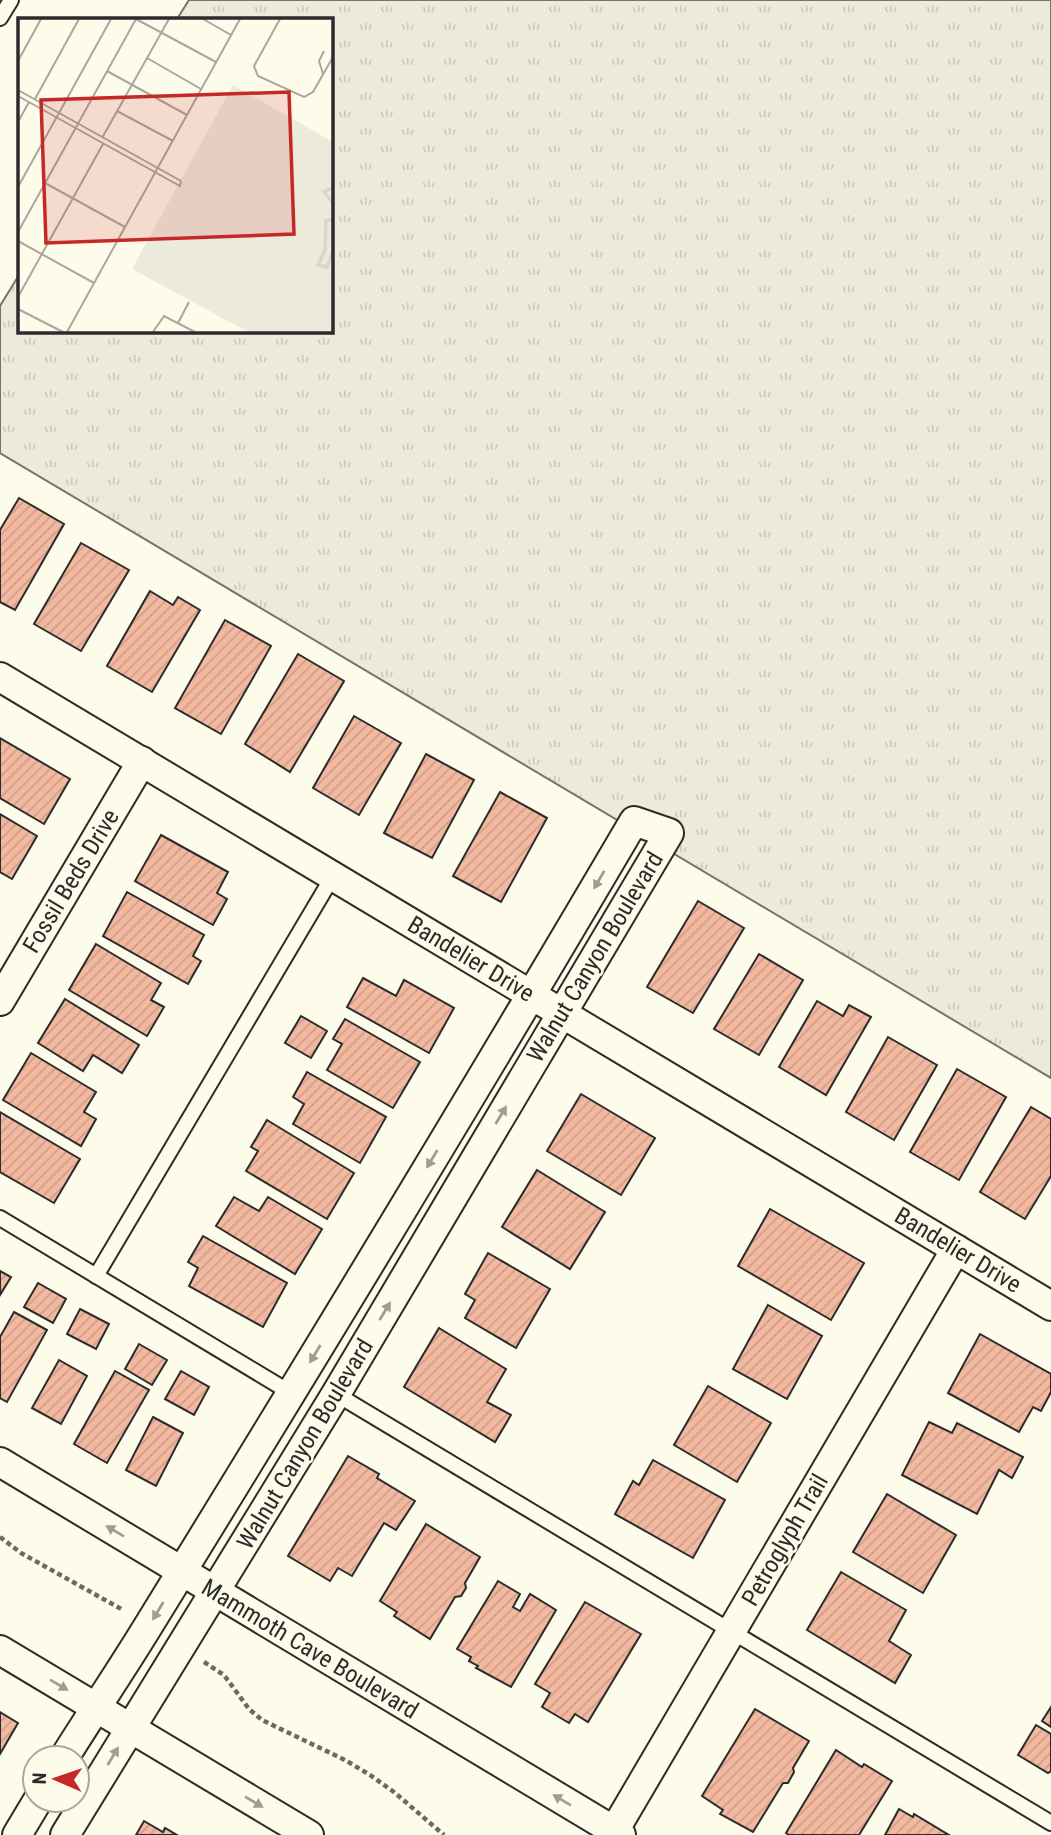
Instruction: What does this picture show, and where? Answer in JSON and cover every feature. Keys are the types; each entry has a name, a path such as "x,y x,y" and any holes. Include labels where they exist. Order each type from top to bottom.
{"street":[{"name":"Bandelier Drive","path":"0,677 1051,1306"},
{"name":"Fossil Beds Drive","path":"0,1000 142,761"},
{"name":"Walnut Canyon Boulevard","path":"65,1835 336,1394 669,833 634,821 291,1393 73,1744"},
{"name":"Petroglyph Trail","path":"617,1833 956,1249"},
{"name":"Mammoth Cave Boulevard","path":"0,1462 617,1833"},
{"path":"0,1650 309,1835"},
{"path":"17,1835 30,1814"}],"lane":[{"path":"0,18 11,0"},
{"path":"96,1276 332,876"},
{"path":"0,1218 291,1393"},
{"path":"336,1394 1051,1823"}],"path":[{"path":"0,1537 21,1553 128,1614"},
{"path":"198,1657 225,1675 249,1709 262,1720 370,1775 444,1835"}],"green space":[{"path":"189,0 1051,0 1051,1078 0,453 0,306 18,277 18,332 332,332 332,18 178,18"}],"building":[{"path":"19,498 64,524 15,610 0,602 0,530"},
{"path":"81,543 129,570 81,651 34,624"},
{"path":"150,591 173,605 178,597 200,610 152,692 107,666"},
{"path":"225,620 271,646 221,734 175,708"},
{"path":"298,654 344,681 290,772 245,744"},
{"path":"354,716 401,743 359,815 313,788"},
{"path":"0,738 70,779 44,824 0,798"},
{"path":"426,754 474,780 432,858 384,833"},
{"path":"500,792 547,818 501,902 453,876"},
{"path":"0,814 37,836 12,879 0,872"},
{"path":"161,835 228,872 217,893 227,899 213,925 135,881"},
{"path":"127,892 204,935 193,956 201,961 188,984 103,936"},
{"path":"698,901 744,928 693,1013 647,987"},
{"path":"96,944 161,983 151,1000 164,1007 147,1036 69,990"},
{"path":"759,954 803,980 759,1055 714,1029"},
{"path":"363,978 396,996 404,980 454,1008 429,1053 347,1007"},
{"path":"65,999 139,1045 122,1073 93,1055 83,1071 38,1043"},
{"path":"817,1001 843,1016 849,1005 871,1017 826,1095 779,1067"},
{"path":"301,1016 327,1031 311,1058 285,1043"},
{"path":"345,1019 420,1062 393,1108 327,1070 342,1044 333,1039"},
{"path":"888,1037 937,1065 894,1140 846,1112"},
{"path":"31,1053 96,1092 84,1112 96,1119 81,1146 3,1100"},
{"path":"957,1069 1006,1097 959,1180 910,1152"},
{"path":"307,1072 386,1117 360,1163 293,1124 304,1104 293,1097"},
{"path":"581,1094 655,1138 621,1195 547,1151"},
{"path":"1031,1107 1051,1119 1051,1176 1025,1219 980,1192"},
{"path":"0,1112 80,1159 54,1203 0,1172"},
{"path":"267,1120 354,1173 327,1219 246,1171 258,1151 251,1147"},
{"path":"537,1170 605,1212 570,1269 502,1227"},
{"path":"234,1197 259,1211 268,1197 322,1229 295,1274 216,1226"},
{"path":"770,1209 864,1263 831,1320 738,1266"},
{"path":"203,1236 287,1283 263,1327 189,1286 198,1268 188,1262"},
{"path":"488,1253 550,1289 516,1348 465,1318 475,1300 465,1294"},
{"path":"0,1271 11,1277 0,1295"},
{"path":"38,1283 66,1299 53,1323 24,1307"},
{"path":"768,1305 822,1336 787,1399 733,1369"},
{"path":"80,1309 109,1324 96,1349 67,1334"},
{"path":"14,1312 47,1330 7,1402 0,1398 0,1337"},
{"path":"439,1328 506,1369 487,1402 511,1415 495,1442 404,1387"},
{"path":"980,1334 1051,1374 1051,1392 1041,1411 1033,1407 1019,1432 948,1393"},
{"path":"139,1344 167,1360 152,1385 125,1369"},
{"path":"59,1360 87,1376 61,1424 32,1408"},
{"path":"115,1371 149,1390 107,1463 74,1444"},
{"path":"181,1371 209,1387 194,1415 165,1399"},
{"path":"708,1386 771,1423 737,1482 674,1445"},
{"path":"153,1417 183,1433 156,1486 126,1470"},
{"path":"929,1422 952,1433 957,1423 1023,1457 1012,1478 999,1470 977,1514 902,1475"},
{"path":"348,1456 379,1474 377,1478 415,1501 396,1530 384,1523 352,1576 338,1568 330,1581 288,1556"},
{"path":"653,1460 725,1500 693,1558 615,1514 633,1481 639,1485"},
{"path":"887,1494 956,1535 923,1593 853,1552"},
{"path":"426,1524 480,1557 465,1583 466,1588 461,1596 455,1597 430,1639 394,1616 397,1612 380,1601"},
{"path":"841,1572 906,1610 889,1641 911,1655 895,1683 807,1630"},
{"path":"498,1581 520,1594 513,1607 520,1611 530,1594 556,1610 511,1687 476,1668 478,1666 469,1661 471,1657 457,1649"},
{"path":"585,1602 641,1634 588,1722 575,1714 569,1723 542,1707 550,1693 535,1684"},
{"path":"1051,1707 1051,1727 1042,1721"},
{"path":"755,1709 809,1741 793,1768 794,1772 788,1783 783,1783 753,1832 720,1814 723,1810 702,1796"},
{"path":"0,1712 18,1723 0,1754"},
{"path":"1036,1725 1051,1734 1051,1771 1048,1773 1018,1755"},
{"path":"836,1750 862,1767 864,1764 892,1781 859,1835 789,1835 786,1833"},
{"path":"899,1809 913,1817 914,1814 949,1835 885,1835"},
{"path":"144,1821 163,1832 165,1828 177,1835 136,1835"}]}
